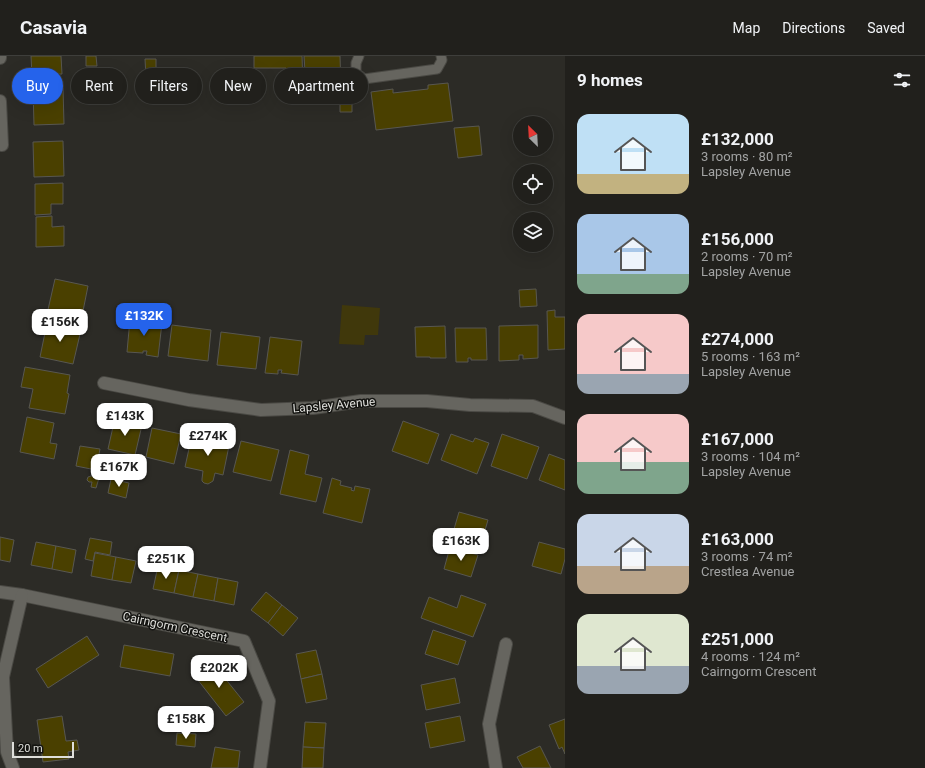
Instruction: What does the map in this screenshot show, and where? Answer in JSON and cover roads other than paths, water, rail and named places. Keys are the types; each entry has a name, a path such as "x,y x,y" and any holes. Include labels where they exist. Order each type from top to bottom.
{"street":[{"path":"0,101 2,145"},
{"name":"Lapsley Avenue","path":"104,383 189,400 261,410 313,408 361,402 427,401 470,405 533,406 565,418"},
{"name":"Cairngorm Crescent","path":"0,592 22,595 244,641 269,701 260,768"},
{"path":"13,768 7,752 3,677 22,595"},
{"path":"496,768 489,724 506,644"}],"lane":[{"path":"359,56 356,63 356,73 364,79 437,69 442,60 441,56"}]}
